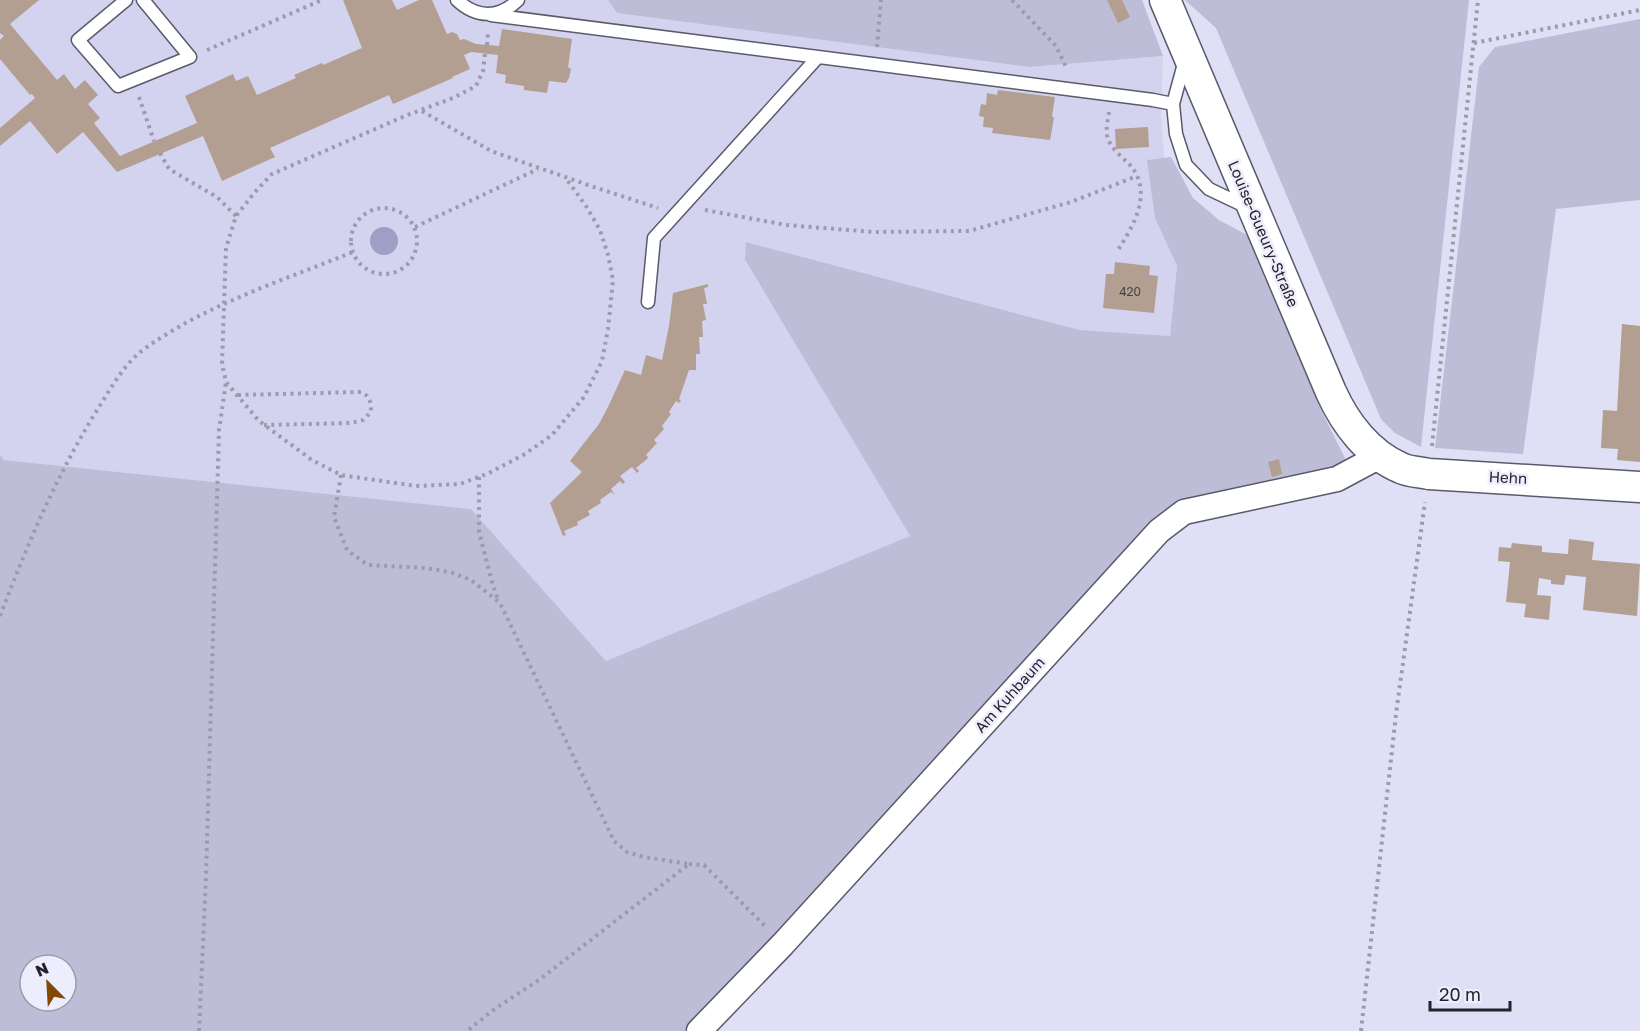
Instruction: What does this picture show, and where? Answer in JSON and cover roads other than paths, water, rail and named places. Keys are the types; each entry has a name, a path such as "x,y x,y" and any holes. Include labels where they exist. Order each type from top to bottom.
{"street":[{"name":"Louise-Gueury-Straße","path":"1165,0 1337,407 1350,427 1380,456"},
{"name":"Hehn","path":"1380,456 1402,469 1429,474 1640,487"},
{"name":"Am Kuhbaum","path":"699,1031 783,944 1159,531 1184,512 1338,479 1380,456"}],"lane":[{"path":"126,0 78,40 118,86 190,57 143,0"},
{"path":"456,0 466,9 478,14 1112,94 1173,104"},
{"path":"491,15 509,8 518,0"},
{"path":"1187,53 1173,104 1176,134 1186,165 1209,189 1254,210"},
{"path":"648,302 654,238 818,57"}]}
